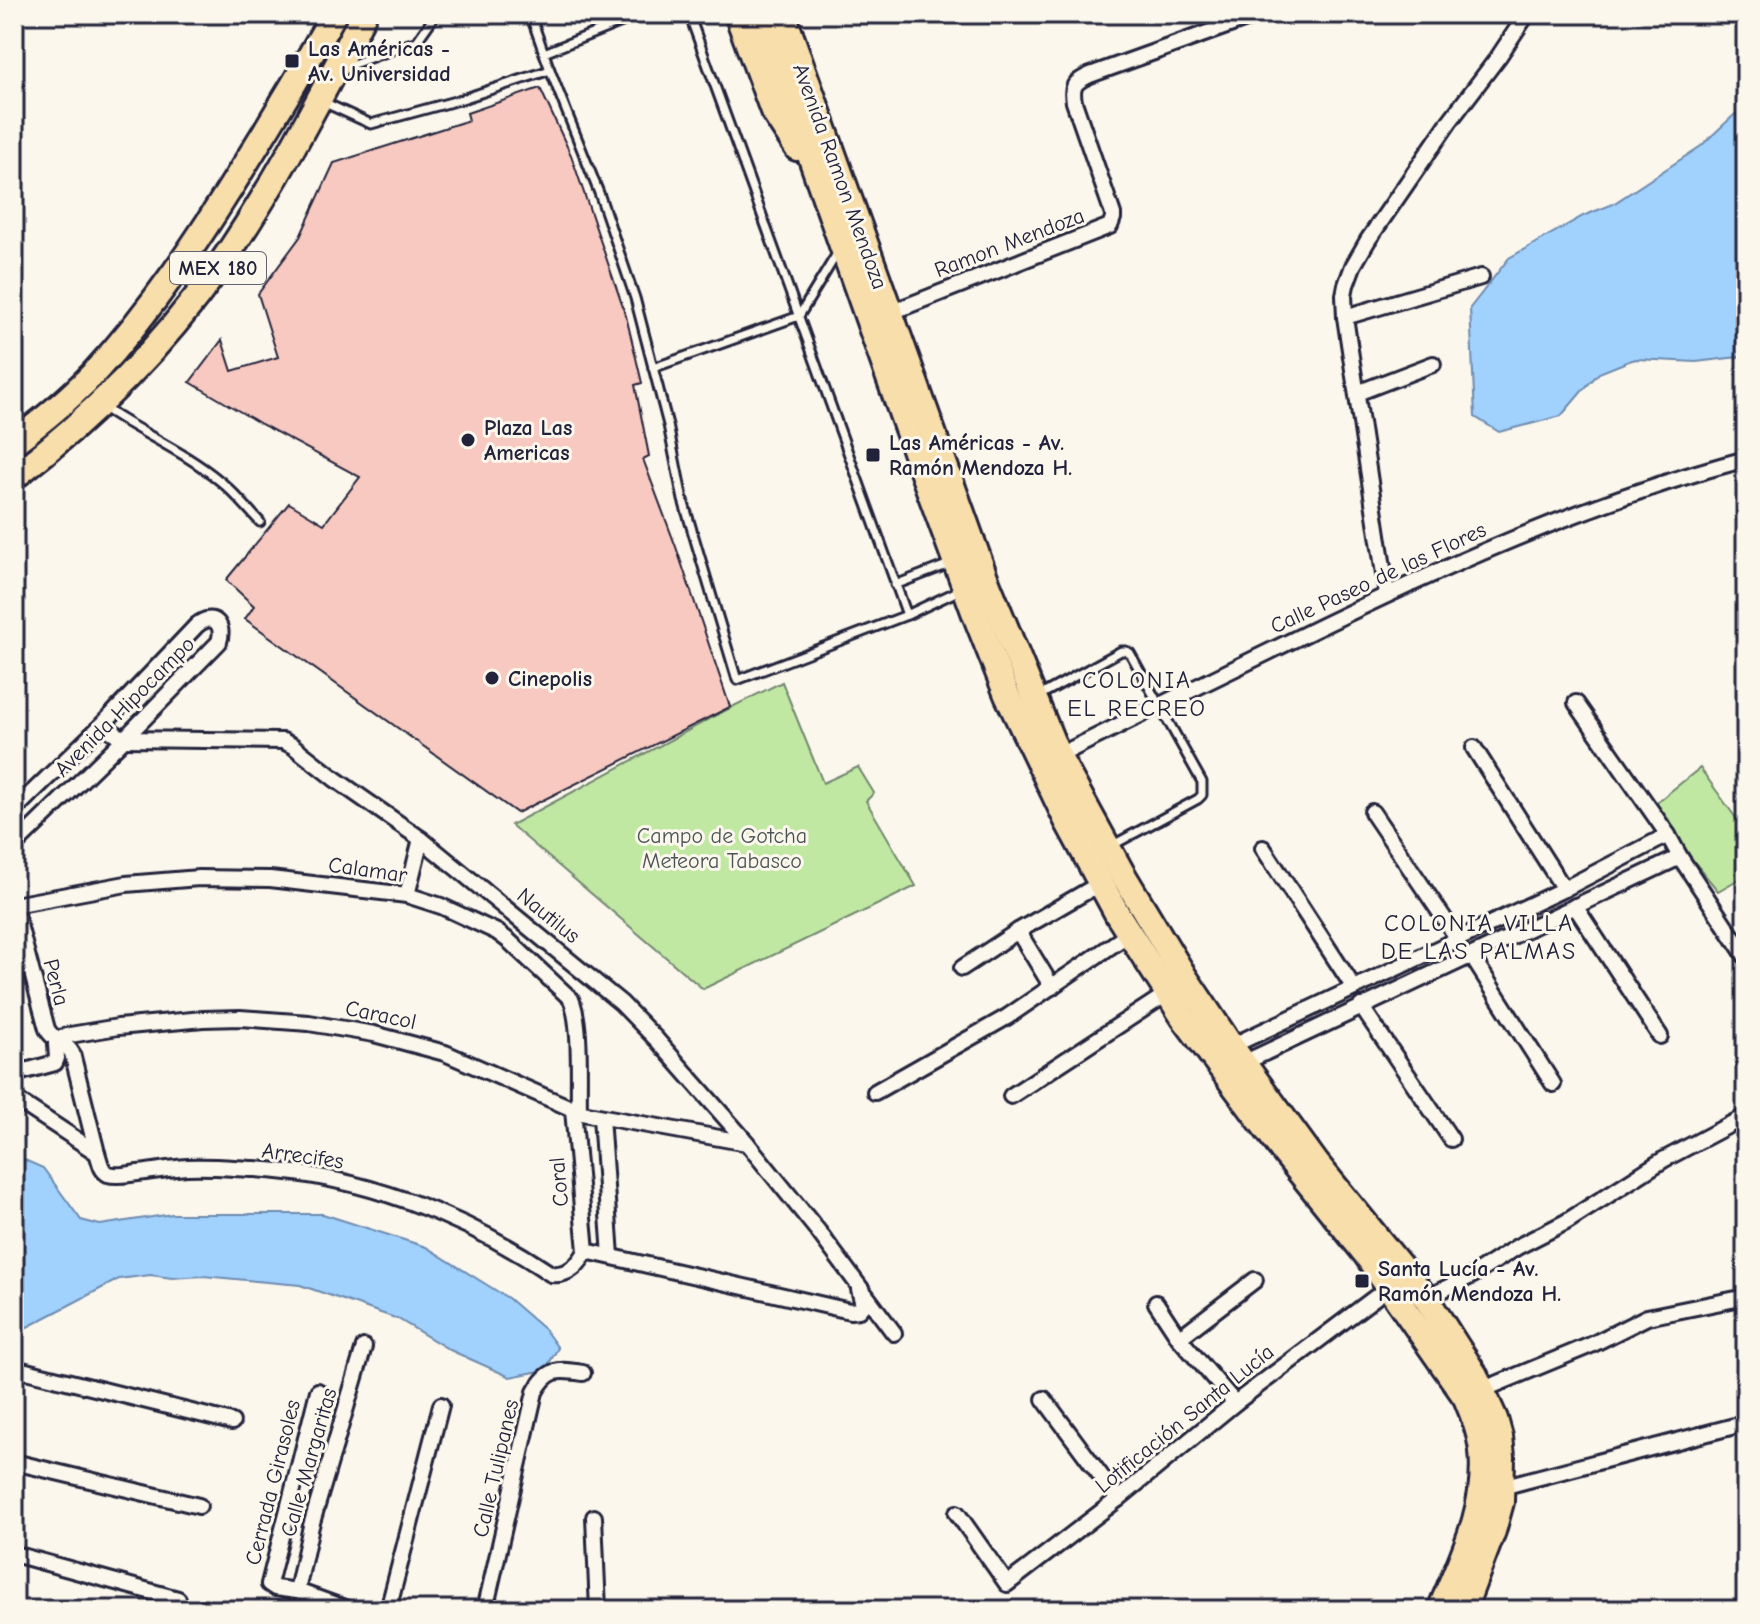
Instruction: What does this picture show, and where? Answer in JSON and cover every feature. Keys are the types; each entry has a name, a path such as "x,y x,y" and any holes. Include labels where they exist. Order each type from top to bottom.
{"main road":[{"name":"MEX 180","path":"14,442 90,377 139,319 230,188 334,14"},
{"name":"MEX 180","path":"14,477 99,405 149,353 217,270 319,100 364,14"},
{"path":"737,14 773,111 817,176"},
{"path":"760,14 841,246 879,317 975,582 1007,695 1108,847 1184,976 1228,1060 1286,1155 1353,1237 1466,1398 1482,1451 1482,1478 1476,1517 1440,1610"},
{"name":"Avenida Ramon Mendoza","path":"783,14 879,317 898,338 966,558"},
{"path":"975,582 1036,698 1049,760 1067,821 1130,933 1168,993 1317,1164 1426,1298 1482,1390 1500,1437 1501,1502 1463,1610"}],"street":[{"name":"Ramon Mendoza","path":"879,317 1110,226 1113,214 1074,102 1072,92 1076,83 1090,75 1260,14"},
{"path":"1387,594 1345,317 1346,285 1368,240 1527,14"},
{"path":"1345,317 1481,277"},
{"path":"1357,393 1433,364"},
{"name":"Calle Paseo de las Flores","path":"1049,760 1387,594 1493,547 1618,497 1746,459"},
{"name":"Avenida Hipocampo","path":"14,810 102,725 197,625 203,620 215,621 221,628 219,642 14,846"},
{"path":"1576,703 1668,835 1746,957"},
{"path":"102,725 124,739"},
{"name":"Nautilus","path":"124,739 283,741 421,839 621,1003 657,1040 747,1143 894,1333"},
{"path":"1474,748 1564,889"},
{"path":"1372,812 1458,939"},
{"path":"1228,1060 1354,988 1564,889 1668,835"},
{"path":"407,895 421,839"},
{"path":"1263,848 1354,988"},
{"path":"1228,1060 1390,993 1680,857"},
{"name":"Calamar","path":"14,906 126,884 214,878 282,880 407,895 441,906 497,932 571,999 578,1050 576,1111"},
{"path":"962,968 1101,883"},
{"name":"Perla","path":"14,906 47,1029 72,1053 97,1153"},
{"path":"1575,906 1660,1036"},
{"path":"1504,917 1503,930 1514,936"},
{"path":"1018,931 1052,987"},
{"path":"1474,931 1487,935 1488,942 1477,952"},
{"path":"875,1092 1007,1017 1130,933"},
{"path":"1477,952 1553,1084"},
{"path":"1407,963 1403,969 1404,976 1416,981"},
{"path":"1382,975 1389,975 1394,980 1390,993"},
{"path":"1011,1096 1168,993"},
{"path":"1361,1006 1451,1139"},
{"name":"Caracol","path":"58,1041 70,1035 118,1027 203,1019 309,1023 374,1034 445,1053 576,1111 747,1143"},
{"path":"14,1074 55,1063 58,1041"},
{"name":"Arrecifes","path":"14,1098 97,1153 102,1169 109,1174 204,1167 298,1173 347,1183 410,1202 466,1225 556,1275 570,1270 586,1251"},
{"name":"Coral","path":"576,1111 586,1251"},
{"path":"1426,1298 1473,1275 1517,1247 1566,1222 1663,1160 1746,1116"},
{"path":"601,1117 611,1256"},
{"path":"586,1251 850,1311 859,1310 863,1305 856,1282"},
{"path":"1179,1338 1255,1280"},
{"name":"Lotificación Santa Lucía","path":"957,1513 1007,1584 1118,1499 1235,1403 1389,1287"},
{"path":"1482,1390 1591,1345 1647,1317 1746,1297"},
{"path":"1156,1303 1179,1338 1235,1403"},
{"name":"Calle Margaritas","path":"297,1591 311,1526 364,1347"},
{"path":"14,1368 232,1422"},
{"name":"Calle Tulipanes","path":"485,1610 535,1392 541,1381 556,1371 583,1373"},
{"name":"Cerrada Girasoles","path":"297,1591 275,1588 269,1584 318,1391"},
{"path":"1044,1399 1118,1499"},
{"path":"388,1610 441,1405"},
{"path":"1502,1487 1746,1423"},
{"path":"14,1462 199,1506"},
{"path":"594,1517 598,1610"},
{"path":"14,1554 178,1599"},
{"path":"297,1591 350,1610"}],"lane":[{"path":"335,71 417,41 436,14"},
{"path":"530,14 629,278 668,425 683,500 737,680 907,615 975,582"},
{"path":"544,53 642,14"},
{"path":"689,14 907,615"},
{"path":"319,100 371,124 550,70"},
{"path":"653,368 799,316 841,246"},
{"path":"99,405 207,470 260,522"},
{"path":"895,585 966,558"},
{"path":"1036,698 1121,651 1130,653 1202,782 1202,795 1108,847"}],"green space":[{"name":"Campo de Gotcha Meteora Tabasco","path":"782,682 823,783 858,767 874,793 866,801 916,886 703,989 511,825"},
{"path":"1700,768 1746,832 1746,875 1718,891 1670,832 1656,803"}],"water":[{"path":"1746,108 1746,356 1696,362 1636,359 1599,373 1561,416 1499,432 1475,417 1470,308 1509,258 1583,216 1613,204 1701,146"},
{"path":"20,1158 43,1168 81,1220 100,1225 172,1214 323,1214 426,1247 508,1298 545,1330 558,1348 545,1370 510,1377 450,1350 398,1319 300,1285 203,1276 172,1278 150,1275 119,1279 14,1334 14,1159"}],"building":[{"name":"Plaza Las Americas","path":"540,88 571,155 626,316 642,383 635,385 649,456 643,459 730,707 517,813 245,619 254,606 226,580 289,503 324,524 360,477 190,382 222,340 232,371 278,357 258,294 300,237 334,163 469,120 467,113"}],"place":[{"name":"Las Américas - Av. Universidad","path":"292,61"},
{"name":"Plaza Las Americas","path":"468,440"},
{"name":"Las Américas - Av. Ramón Mendoza H.","path":"873,455"},
{"name":"Cinepolis","path":"492,678"},
{"name":"Santa Lucía - Av. Ramón Mendoza H.","path":"1362,1281"}],"district":[{"name":"COLONIA EL RECREO","path":"1137,694"},
{"name":"COLONIA VILLA DE LAS PALMAS","path":"1479,937"}]}
